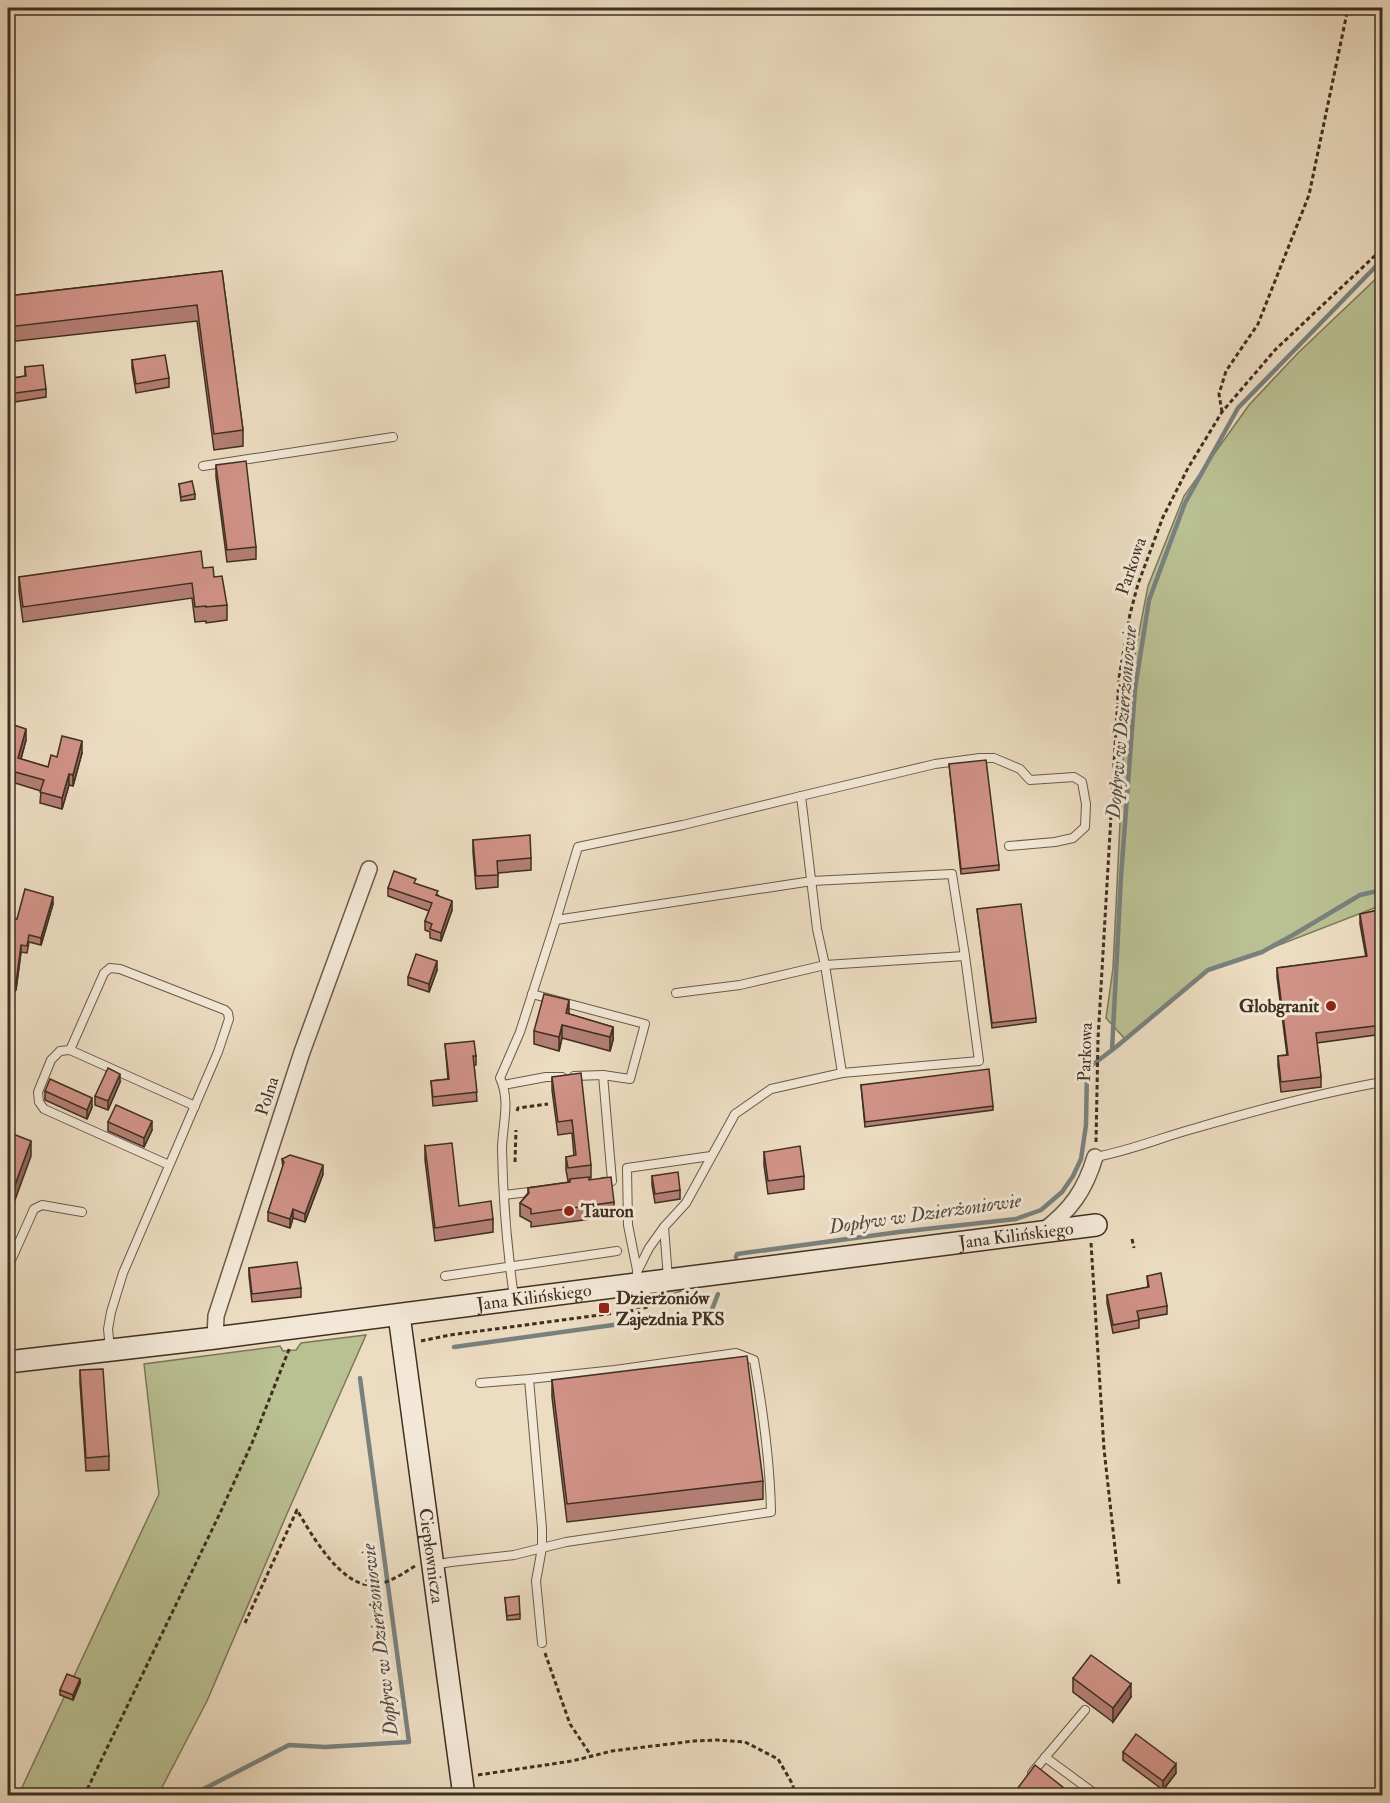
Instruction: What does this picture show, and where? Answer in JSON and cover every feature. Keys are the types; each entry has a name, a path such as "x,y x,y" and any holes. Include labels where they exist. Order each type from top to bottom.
{"street":[{"name":"Polna","path":"215,1338 216,1316 257,1188 302,1052 369,869"},
{"path":"1041,1232 1071,1205 1088,1178 1095,1157"},
{"name":"Jana Kilińskiego","path":"8,1362 399,1315 514,1299 638,1277 668,1280 1093,1225"},
{"name":"Ciepłownicza","path":"399,1315 463,1786"}],"lane":[{"path":"203,465 393,437"},
{"path":"514,1299 509,1266 502,1148 506,1100 504,1084 500,1078 520,1032 578,847 683,825 935,764 980,758 994,758 1020,770 1030,780 1074,777 1082,782 1086,804 1084,827 1073,838 1009,846"},
{"path":"801,796 817,929 842,1073"},
{"path":"556,920 812,881 952,874 979,1061 842,1073 771,1089 735,1114 686,1203 649,1248 638,1277"},
{"path":"676,993 740,985 825,965 965,956"},
{"path":"70,1050 104,973 111,968 120,969 228,1013 229,1019 218,1052 123,1273 108,1329 110,1350"},
{"path":"504,1084 546,1077 603,1076 630,1079 645,1024 532,994"},
{"path":"169,1165 44,1109 39,1102 38,1092 51,1060 60,1051 70,1050 195,1106"},
{"path":"595,1183 612,1181 603,1076"},
{"path":"1095,1157 1264,1109 1383,1082"},
{"path":"638,1277 628,1225 627,1168 711,1156"},
{"path":"504,1195 550,1189"},
{"path":"8,1267 33,1209 42,1205 82,1212"},
{"path":"664,1227 668,1280"},
{"path":"445,1276 617,1251"},
{"path":"433,1561 451,1562 513,1555 566,1542 771,1512 771,1487 754,1360 736,1353 615,1370 480,1383"},
{"path":"529,1379 542,1528 542,1548 536,1581 542,1643"},
{"path":"1026,1780 1085,1710"},
{"path":"1045,1757 1098,1796"}],"path":[{"path":"1222,412 1219,394 1226,371 1258,324 1309,195 1348,8"},
{"name":"Parkowa","path":"1095,1157 1098,1039 1119,678 1137,584 1163,517 1188,468 1222,412 1275,350 1383,249"},
{"path":"517,1116 518,1108 548,1104"},
{"path":"515,1163 517,1122"},
{"path":"1093,1225 1091,1244 1104,1449 1119,1584"},
{"path":"1132,1239 1134,1248"},
{"path":"421,1341 450,1335 637,1310 650,1306 655,1301"},
{"path":"84,1796 252,1443 296,1328"},
{"path":"245,1623 297,1510 334,1564 356,1582 371,1585 386,1582 433,1561"},
{"path":"542,1643 570,1724 592,1757"},
{"path":"463,1786 502,1772 592,1757 612,1751 694,1740 717,1740 745,1742 778,1759 793,1785 794,1796"}],"green space":[{"path":"1382,273 1382,905 1209,970 1125,1039 1106,1018 1113,968 1123,760 1130,679 1148,586 1184,496 1249,405 1298,353"},
{"path":"663,1289 681,1291 666,1297 637,1300"},
{"path":"366,1335 207,1701 158,1795 18,1796 159,1494 144,1364 280,1346 283,1351 296,1350 301,1343"}],"building":[{"path":"222,271 243,430 214,434 197,305 8,327 8,296"},
{"path":"165,355 169,378 136,384 132,360"},
{"path":"43,365 46,389 8,394 8,379 26,376 25,367"},
{"path":"246,461 256,547 227,550 216,465"},
{"path":"192,481 195,494 181,497 179,484"},
{"path":"201,551 203,568 213,567 214,577 222,576 227,605 195,607 192,583 23,607 19,577"},
{"path":"8,723 26,729 18,758 48,767 51,755 57,757 62,736 82,741 73,775 69,774 62,798 40,792 44,780 15,772 10,786 8,785"},
{"path":"986,760 999,865 961,869 949,764"},
{"path":"530,835 531,858 497,861 498,875 476,876 473,840"},
{"path":"394,871 416,879 414,883 438,891 436,895 452,901 441,933 430,929 432,924 425,921 432,903 388,888"},
{"path":"25,889 53,897 41,938 29,935 27,946 21,945 14,985 8,984 8,917 17,919"},
{"path":"1021,904 1036,1018 992,1023 977,909"},
{"name":"Globgranit","path":"1383,909 1383,1025 1316,1033 1321,1077 1281,1082 1278,1056 1288,1055 1277,968 1367,956 1360,914"},
{"path":"416,954 437,961 429,984 408,977"},
{"path":"544,994 569,1000 566,1013 613,1027 610,1037 562,1025 559,1037 534,1031"},
{"path":"474,1041 476,1056 473,1056 477,1092 433,1097 431,1081 449,1079 445,1044"},
{"path":"108,1068 120,1074 108,1101 95,1096"},
{"path":"989,1069 993,1106 865,1122 861,1085"},
{"path":"581,1073 591,1165 568,1168 566,1157 576,1155 572,1120 558,1122 552,1077"},
{"path":"50,1079 92,1098 87,1110 45,1091"},
{"path":"116,1105 152,1121 144,1138 108,1122"},
{"path":"13,1134 31,1141 8,1204 8,1148"},
{"path":"452,1143 459,1206 491,1201 493,1219 435,1228 425,1146"},
{"path":"800,1146 804,1176 768,1181 764,1152"},
{"path":"290,1155 323,1165 305,1214 293,1209 290,1219 268,1212 284,1162 282,1159"},
{"path":"678,1172 680,1190 655,1194 652,1176"},
{"path":"589,1177 589,1180 611,1177 614,1202 531,1214 531,1209 520,1203 529,1193 528,1188"},
{"path":"297,1262 301,1288 252,1294 249,1268"},
{"path":"1161,1273 1167,1306 1137,1311 1139,1320 1113,1325 1107,1295 1149,1287 1147,1276"},
{"path":"747,1356 763,1481 567,1504 552,1380"},
{"path":"103,1369 109,1456 86,1458 80,1370"},
{"path":"519,1596 520,1614 507,1616 505,1598"},
{"path":"1091,1655 1131,1684 1113,1708 1073,1678"},
{"path":"67,1674 80,1679 73,1695 60,1690"},
{"path":"1136,1734 1176,1764 1163,1781 1123,1752"},
{"path":"1035,1765 1074,1796 1012,1796"}],"waterway":[{"name":"Dopływ w Dzierżoniowie","path":"1112,1050 1121,877 1135,689 1149,600 1185,503 1238,408 1382,260"},
{"name":"Dopływ w Dzierżoniowie","path":"736,1257 737,1254 899,1232 1016,1219 1041,1210 1062,1192 1081,1159 1086,1125 1087,1069 1208,970 1262,952 1360,895 1382,890"},
{"name":"Dopływ w Dzierżoniowie","path":"711,1312 718,1294"},
{"name":"Dopływ w Dzierżoniowie","path":"454,1347 678,1316"},
{"name":"Dopływ w Dzierżoniowie","path":"190,1796 289,1745 325,1747 409,1742 360,1378"}],"place":[{"name":"Globgranit","path":"1331,1006"},
{"name":"Tauron","path":"569,1211"},
{"name":"Dzierżoniów Zajezdnia PKS","path":"604,1308"}]}
